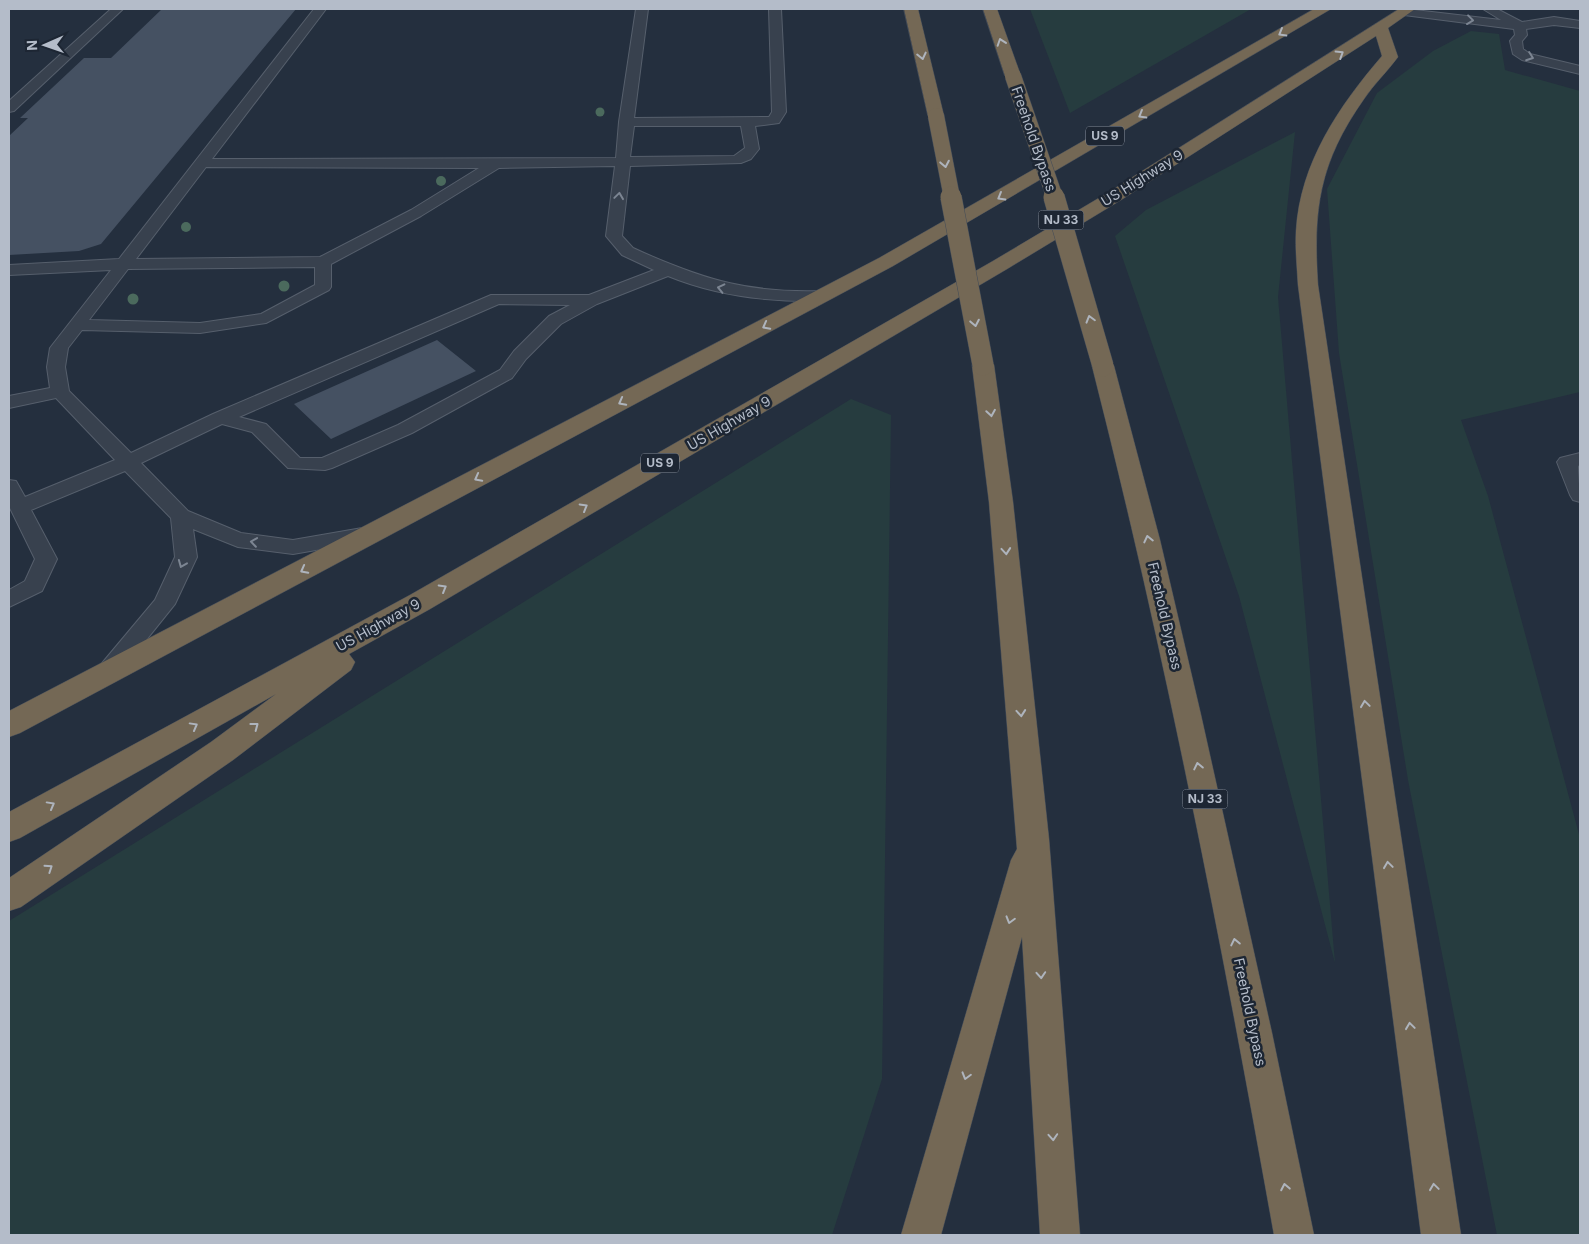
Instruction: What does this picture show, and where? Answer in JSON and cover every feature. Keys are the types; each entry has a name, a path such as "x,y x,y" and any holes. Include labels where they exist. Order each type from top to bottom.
{"highway":[{"path":"911,9 936,116 983,365 1002,502 1033,839 1060,1235"},
{"name":"Freehold Bypass","path":"990,9 1054,196 1132,470 1169,629 1270,1110 1294,1235"},
{"name":"US 9","path":"9,725 929,238 1324,9"},
{"name":"US Highway 9","path":"9,828 420,602 1000,265 1115,196 1381,28 1406,10"},
{"path":"1381,28 1390,57 1364,86 1326,146 1312,182 1305,225 1308,285 1441,1235"},
{"path":"9,896 222,751 420,602"},
{"path":"921,1235 1033,839"}],"lane":[{"path":"9,108 117,9"},
{"path":"320,9 59,348 56,367 60,392 181,516 238,540 293,547 371,534"},
{"path":"642,9 626,122 624,160 614,236 622,249 696,282 740,293 786,298 821,296"},
{"path":"626,122 747,122 774,120 779,112 775,9"},
{"path":"1489,9 1520,26"},
{"path":"1406,10 1520,26 1554,21 1580,24"},
{"path":"1520,26 1521,35 1516,42 1517,51 1526,57 1580,70"},
{"path":"202,163 496,164 624,160 736,160 746,156 752,150 747,122"},
{"path":"11,273 124,264 323,262 416,213 496,164"},
{"path":"77,325 200,328 266,318 323,287 323,262"},
{"path":"220,418 259,428 295,464 325,464 405,429 506,374 520,356 555,320 592,300 668,270"},
{"path":"20,508 128,462 220,418 497,298 592,300"},
{"path":"9,402 60,392"},
{"path":"1580,459 1567,462 1580,495"},
{"path":"9,486 46,558 34,586 9,599"},
{"path":"104,676 164,604 186,557 181,516"}],"green space":[{"path":"1030,9 1251,9 1070,113"},
{"path":"1471,31 1499,34 1505,70 1580,91 1580,392 1461,420 1488,496 1580,838 1580,1235 1497,1235 1408,780 1339,353 1327,189 1377,93 1433,51"},
{"path":"1295,132 1278,297 1335,963 1239,596 1115,236 1146,210"},
{"path":"851,399 891,415 882,1079 832,1235 9,1235 9,921"}],"building":[{"path":"162,9 296,9 101,244 79,251 9,255 9,136 28,118 20,118 84,58 111,58"},
{"path":"437,340 476,371 331,439 294,404"}]}
